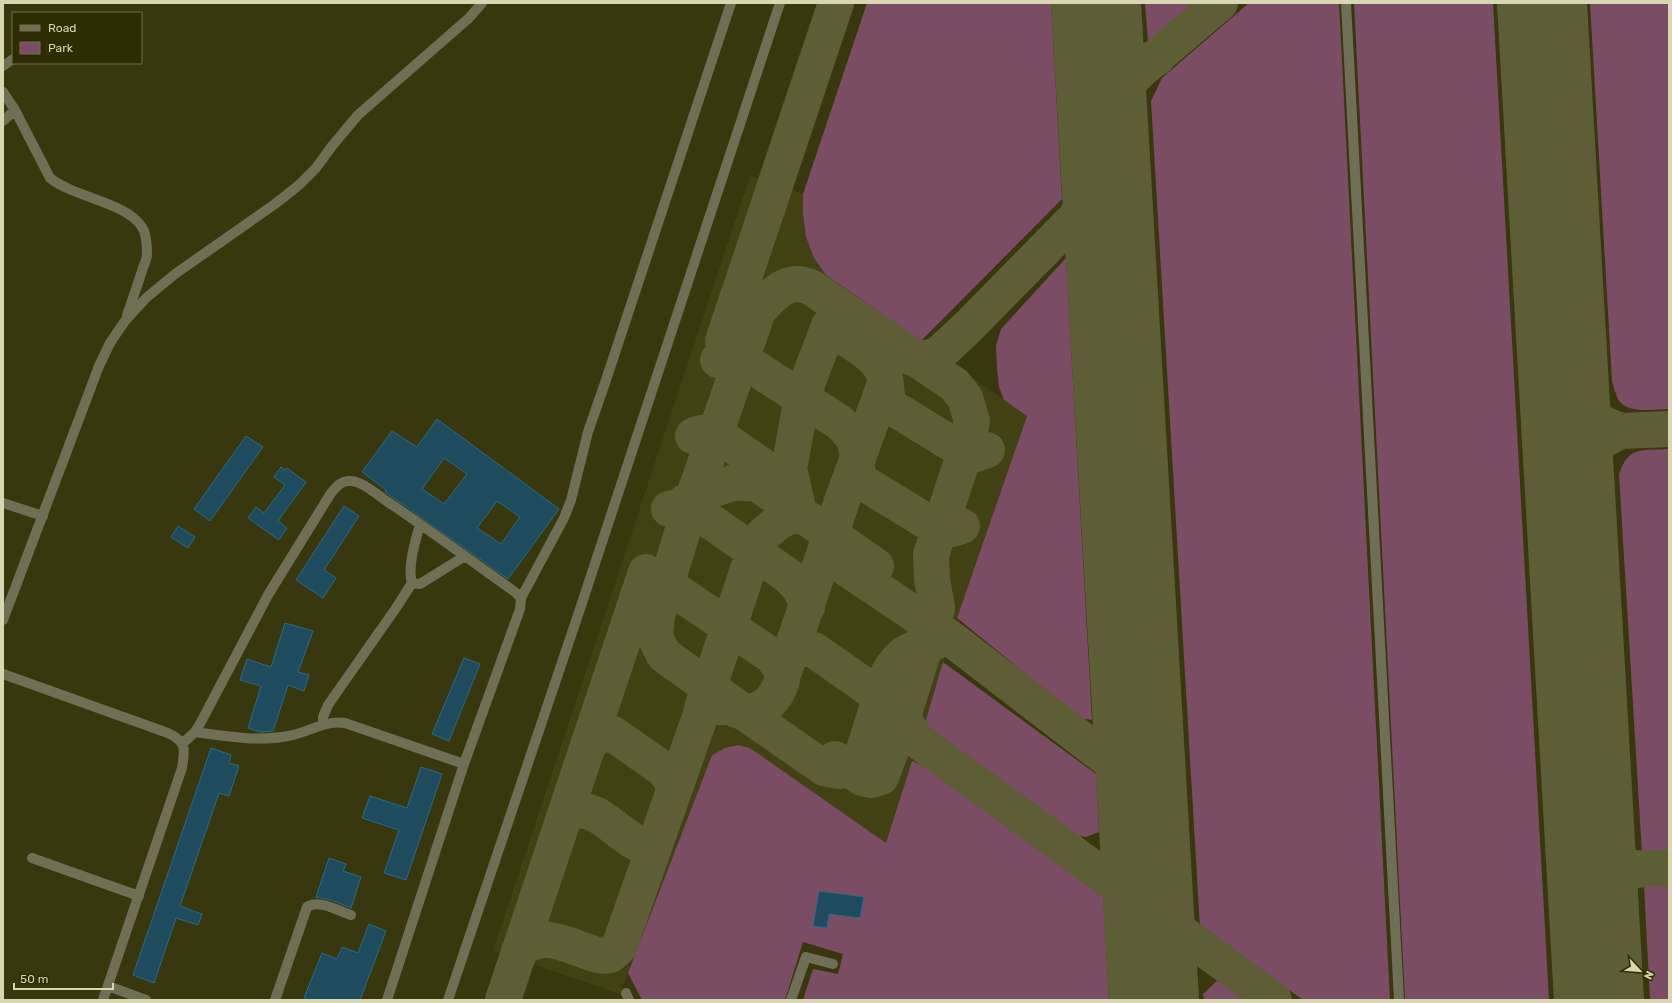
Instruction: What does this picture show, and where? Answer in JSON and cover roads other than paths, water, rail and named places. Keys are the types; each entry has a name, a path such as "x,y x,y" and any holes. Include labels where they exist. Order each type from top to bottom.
{"lane":[{"path":"3,620 99,366 110,343 125,321 146,298 175,274 275,204 299,185 316,168 358,115 469,18 482,3"},
{"path":"387,1000 464,764 520,609 521,598 564,518 571,500 588,432 608,376 731,3"},
{"path":"448,1000 780,3"},
{"path":"1346,3 1399,1000"},
{"path":"3,66 12,60"},
{"path":"3,92 15,110 50,178 58,185 70,191 131,216 142,227 146,240 147,255 125,321"},
{"path":"3,121 15,110"},
{"path":"183,743 195,732 268,595 331,493 344,481 352,481 363,486 420,524 521,598"},
{"path":"3,503 43,516"},
{"path":"323,724 323,717 328,705 396,608 412,582 411,572 414,547 420,524"},
{"path":"412,582 420,584 465,556"},
{"path":"3,674 168,733 183,743 184,752 182,768 103,1000"},
{"path":"195,732 251,738 273,738 302,733 323,724 336,722 345,723 464,764"},
{"path":"32,858 139,896"},
{"path":"275,1000 307,907 312,904 319,904 351,915"},
{"path":"791,1000 806,957 833,964"},
{"path":"108,986 146,1000"}]}
